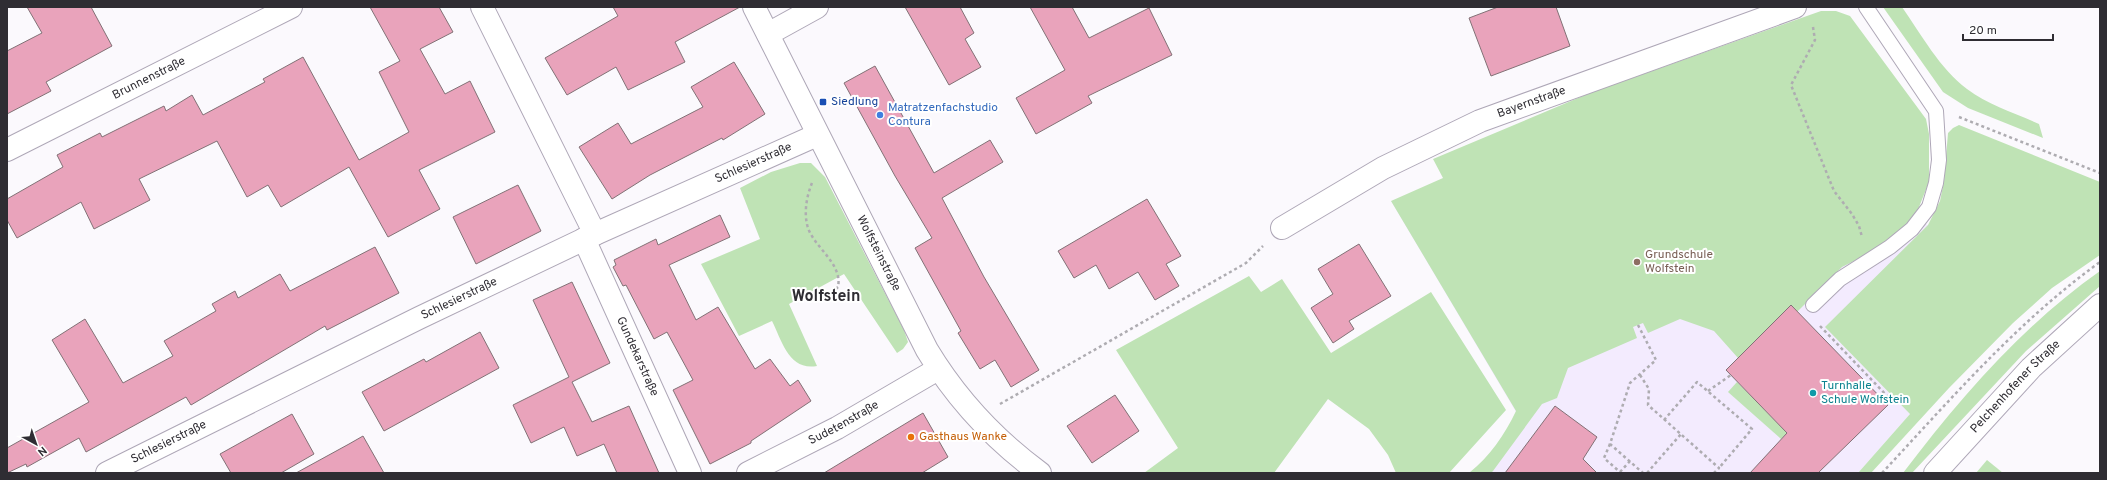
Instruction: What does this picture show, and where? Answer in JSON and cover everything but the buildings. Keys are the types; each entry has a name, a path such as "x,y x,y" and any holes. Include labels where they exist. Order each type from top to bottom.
{"street":[{"name":"Brunnenstraße","path":"7,150 291,7"},
{"name":"Gundekarstraße","path":"482,7 590,236 690,473"},
{"name":"Wolfsteinstraße","path":"754,7 926,350 938,369 977,417 1019,458 1040,473"},
{"path":"768,34 817,7"},
{"name":"Bayernstraße","path":"1282,228 1383,168 1480,121 1803,14"},
{"name":"Schlesierstraße","path":"107,473 419,318 590,236 817,135"},
{"name":"Pelchenhofener Straße","path":"1935,473 2031,368 2100,305"},
{"name":"Sudetenstraße","path":"748,473 838,428 938,369"}],"lane":[{"path":"1813,305 1840,279 1900,239 1923,217 1929,206 1936,183 1939,160 1936,111 1866,7"}],"path":[{"path":"1803,14 1815,40 1791,85 1834,191 1859,226 1863,235 1862,246 1867,262"},
{"path":"1936,111 1971,120 2100,173"},
{"path":"821,302 838,287 838,277 807,224 807,210 808,192 814,177 827,154"},
{"path":"977,417 1246,263 1282,228"},
{"path":"1882,473 2019,328 2052,298 2100,262"},
{"path":"1818,324 1891,400"},
{"path":"1630,461 1620,473 1604,458 1630,383 1656,360 1638,325"},
{"path":"1640,375 1649,389 1648,405 1719,468"},
{"path":"1708,391 1731,375"},
{"path":"1664,420 1697,382 1752,429 1714,473"},
{"path":"1647,473 1681,434"},
{"path":"1610,444 1643,473"}],"shaded area":[{"name":"Grundschule Wolfstein","path":"1391,201 1913,219 1928,225 1910,414 1858,473 1469,473 1486,459 1507,430 1516,412"}],"green space":[{"path":"1883,7 1902,7 1932,51 1957,81 1984,100 2039,124 2043,138 1968,108 1943,92"},
{"path":"1821,11 1836,11 1850,16 1926,119 1929,134 1929,182 1917,212 1908,225 1874,251 1842,267 1797,312 1791,306 1738,358 1714,331 1680,319 1648,333 1643,323 1633,327 1637,338 1568,368 1557,398 1542,404 1491,473 1469,473 1484,460 1496,445 1507,429 1516,411 1391,201 1443,178 1433,159 1590,93"},
{"path":"1959,125 2100,182 2100,255 2052,288 2013,323 1949,388 1871,473 1858,473 1910,414 1825,327 1928,225 1940,201 1944,181 1948,133"},
{"path":"800,163 811,163 825,177 904,330 908,342 903,349 897,353 844,274 789,304 817,366 800,364 788,353 772,321 739,336 701,264 760,239 740,188 771,172"},
{"path":"2100,271 2100,286 2026,351 1912,473 1903,473 1947,417 1994,364 2044,315"},
{"path":"1249,276 1261,292 1282,279 1331,353 1431,292 1506,410 1449,473 1396,473 1388,455 1369,429 1328,399 1274,473 1144,473 1178,448 1116,350"},
{"path":"1737,382 1787,433 1781,439 1728,392"},
{"path":"1987,460 2003,473 1976,473"}],"place":[{"name":"Siedlung","path":"823,102"},
{"name":"Matratzenfachstudio Contura","path":"880,115"},
{"name":"Grundschule Wolfstein","path":"1637,262"},
{"name":"Turnhalle Schule Wolfstein","path":"1813,393"},
{"name":"Gasthaus Wanke","path":"911,437"}],"district":[{"name":"Wolfstein","path":"826,297"}]}
